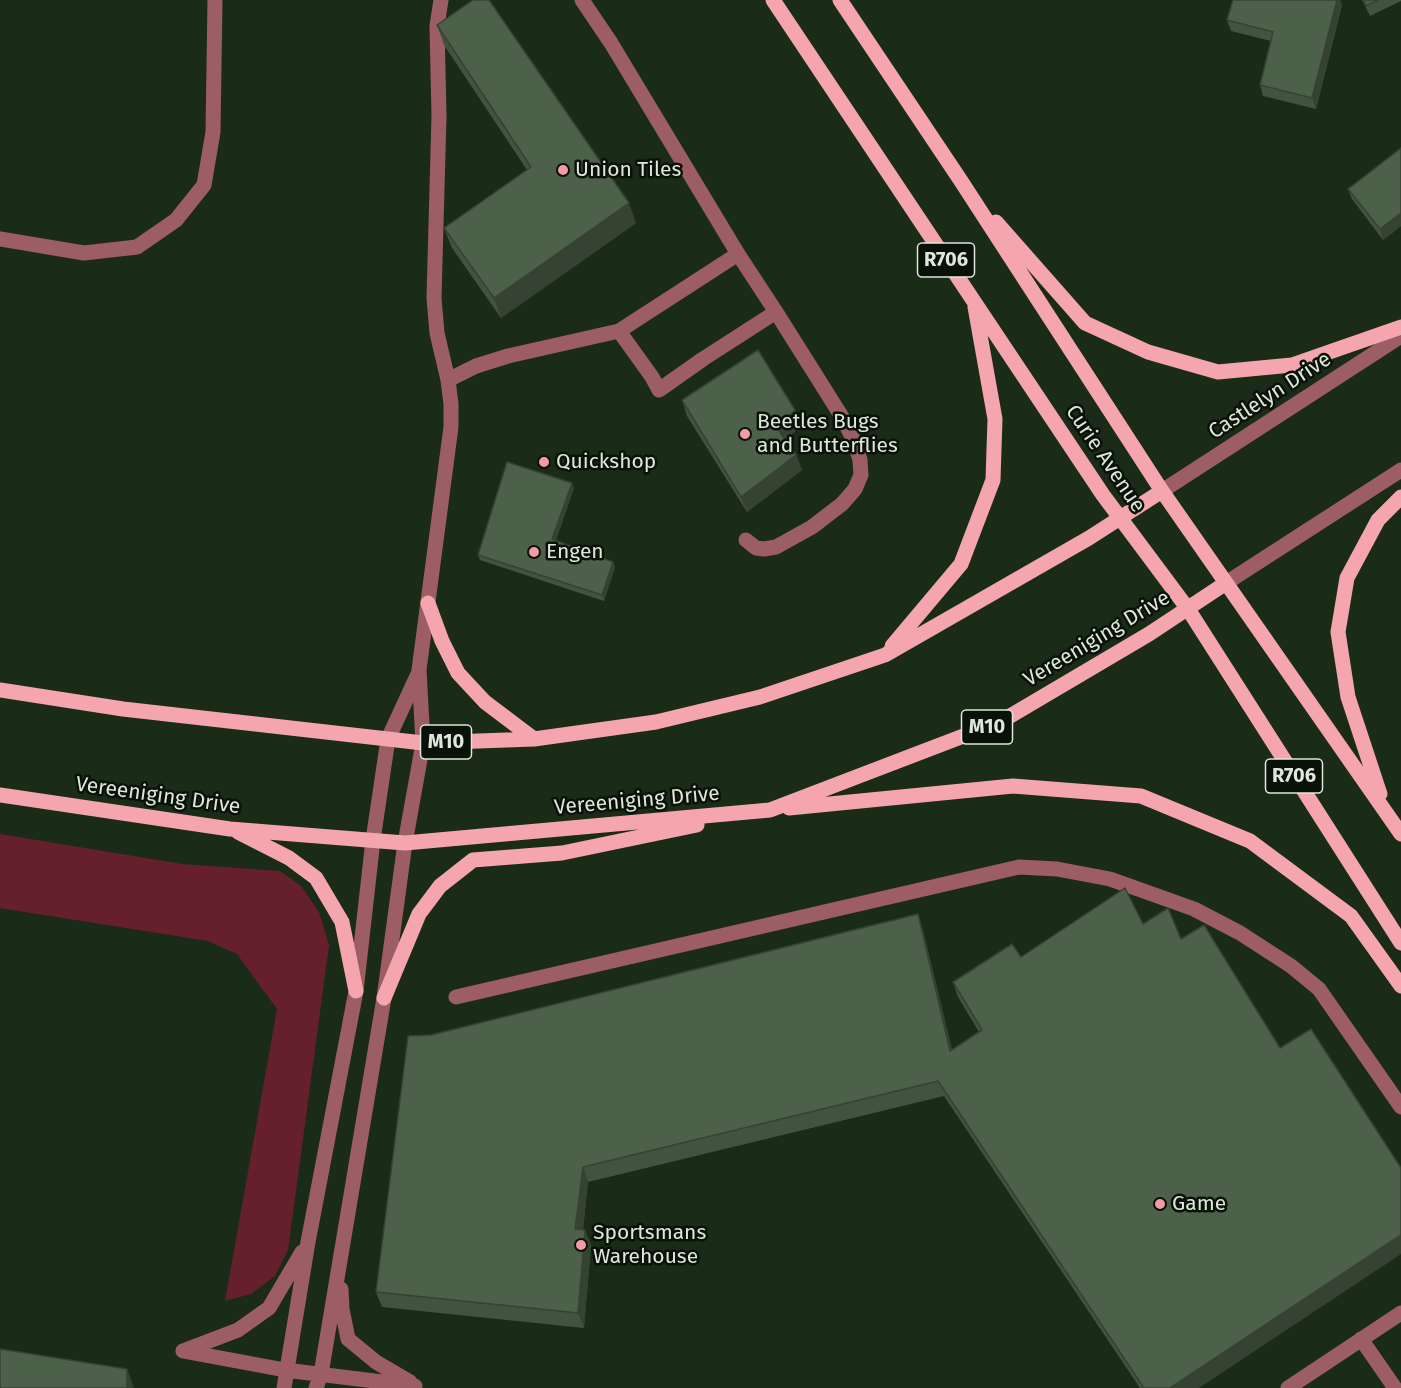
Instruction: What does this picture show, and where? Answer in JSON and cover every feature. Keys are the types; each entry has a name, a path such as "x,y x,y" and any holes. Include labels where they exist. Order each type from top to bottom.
{"main road":[{"name":"Curie Avenue","path":"773,0 1120,519 1188,609 1401,943"},
{"name":"Curie Avenue","path":"840,0 961,181 1162,491 1401,834"},
{"path":"961,181 1085,323 1148,352 1218,372 1292,365 1401,327"},
{"path":"885,655 961,564 993,480 995,419 974,301"},
{"name":"M10","path":"0,690 123,709 423,743 534,739 656,722 760,697 885,655 1120,519 1162,491"},
{"path":"1385,810 1348,697 1338,632 1347,578 1378,520 1401,497"},
{"name":"Vereeniging Drive","path":"0,795 230,829 405,843 770,810 1000,722 1226,584"},
{"path":"428,603 458,673 485,702 534,739"},
{"path":"384,998 419,914 440,886 473,860 562,853 770,810 1013,786 1141,796 1250,841 1351,916 1401,986"},
{"path":"230,829 289,858 315,878 342,922 356,992"}],"street":[{"path":"0,239 84,253 137,247 176,220 204,185 213,132 215,0"},
{"path":"318,1381 384,998 405,843 423,743 420,670 451,428 448,380 437,333 434,298 439,116 437,26 441,0"},
{"path":"582,0 611,43 738,254 842,417 854,441 860,460 861,475 855,489 842,504 812,527 776,547 756,548 746,540"},
{"path":"448,380 476,366 508,356 619,331 738,254"},
{"path":"619,331 659,390 776,312"},
{"name":"Castlelyn Drive","path":"1162,491 1401,336"},
{"path":"1226,584 1401,470"},
{"path":"284,1388 285,1370 308,1242 356,992 373,840 388,739 420,670"},
{"path":"456,997 1019,867 1057,869 1110,879 1194,909 1240,933 1291,966 1319,989 1401,1107"},
{"path":"308,1242 269,1308 238,1330 183,1351 285,1370 318,1381 415,1386 376,1362 348,1339 342,1309 340,1252"},
{"path":"1288,1388 1401,1313"},
{"path":"1361,1339 1395,1388"}],"shaded area":[{"path":"0,834 182,864 280,871 301,886 319,912 329,945 288,1250 275,1276 251,1294 225,1301 277,1009 237,954 208,941 0,908"}],"building":[{"name":"Union Tiles","path":"473,0 489,0 629,203 494,298 444,228 531,167 437,25"},
{"path":"1233,0 1337,0 1312,98 1260,85 1273,32 1227,20"},
{"path":"1364,0 1378,0 1366,6"},
{"path":"1401,148 1401,213 1380,229 1348,189"},
{"name":"Beetles Bugs and Butterflies","path":"758,350 795,410 777,428 796,455 741,497 682,400"},
{"path":"507,462 572,483 552,539 613,562 602,595 478,555"},
{"path":"1125,888 1143,924 1168,908 1181,939 1204,925 1280,1048 1311,1029 1401,1168 1401,1235 1170,1388 1144,1388 938,1081 583,1167 575,1229 585,1230 578,1313 376,1292 408,1036 431,1035 918,914 950,1051 982,1030 953,982 1012,944 1021,957"},
{"path":"0,1349 127,1369 127,1388 0,1388"}],"place":[{"name":"Union Tiles","path":"563,170"},
{"name":"Beetles Bugs and Butterflies","path":"745,434"},
{"name":"Quickshop","path":"544,462"},
{"name":"Engen","path":"534,552"},
{"name":"Game","path":"1160,1204"},
{"name":"Sportsmans Warehouse","path":"581,1245"}]}
